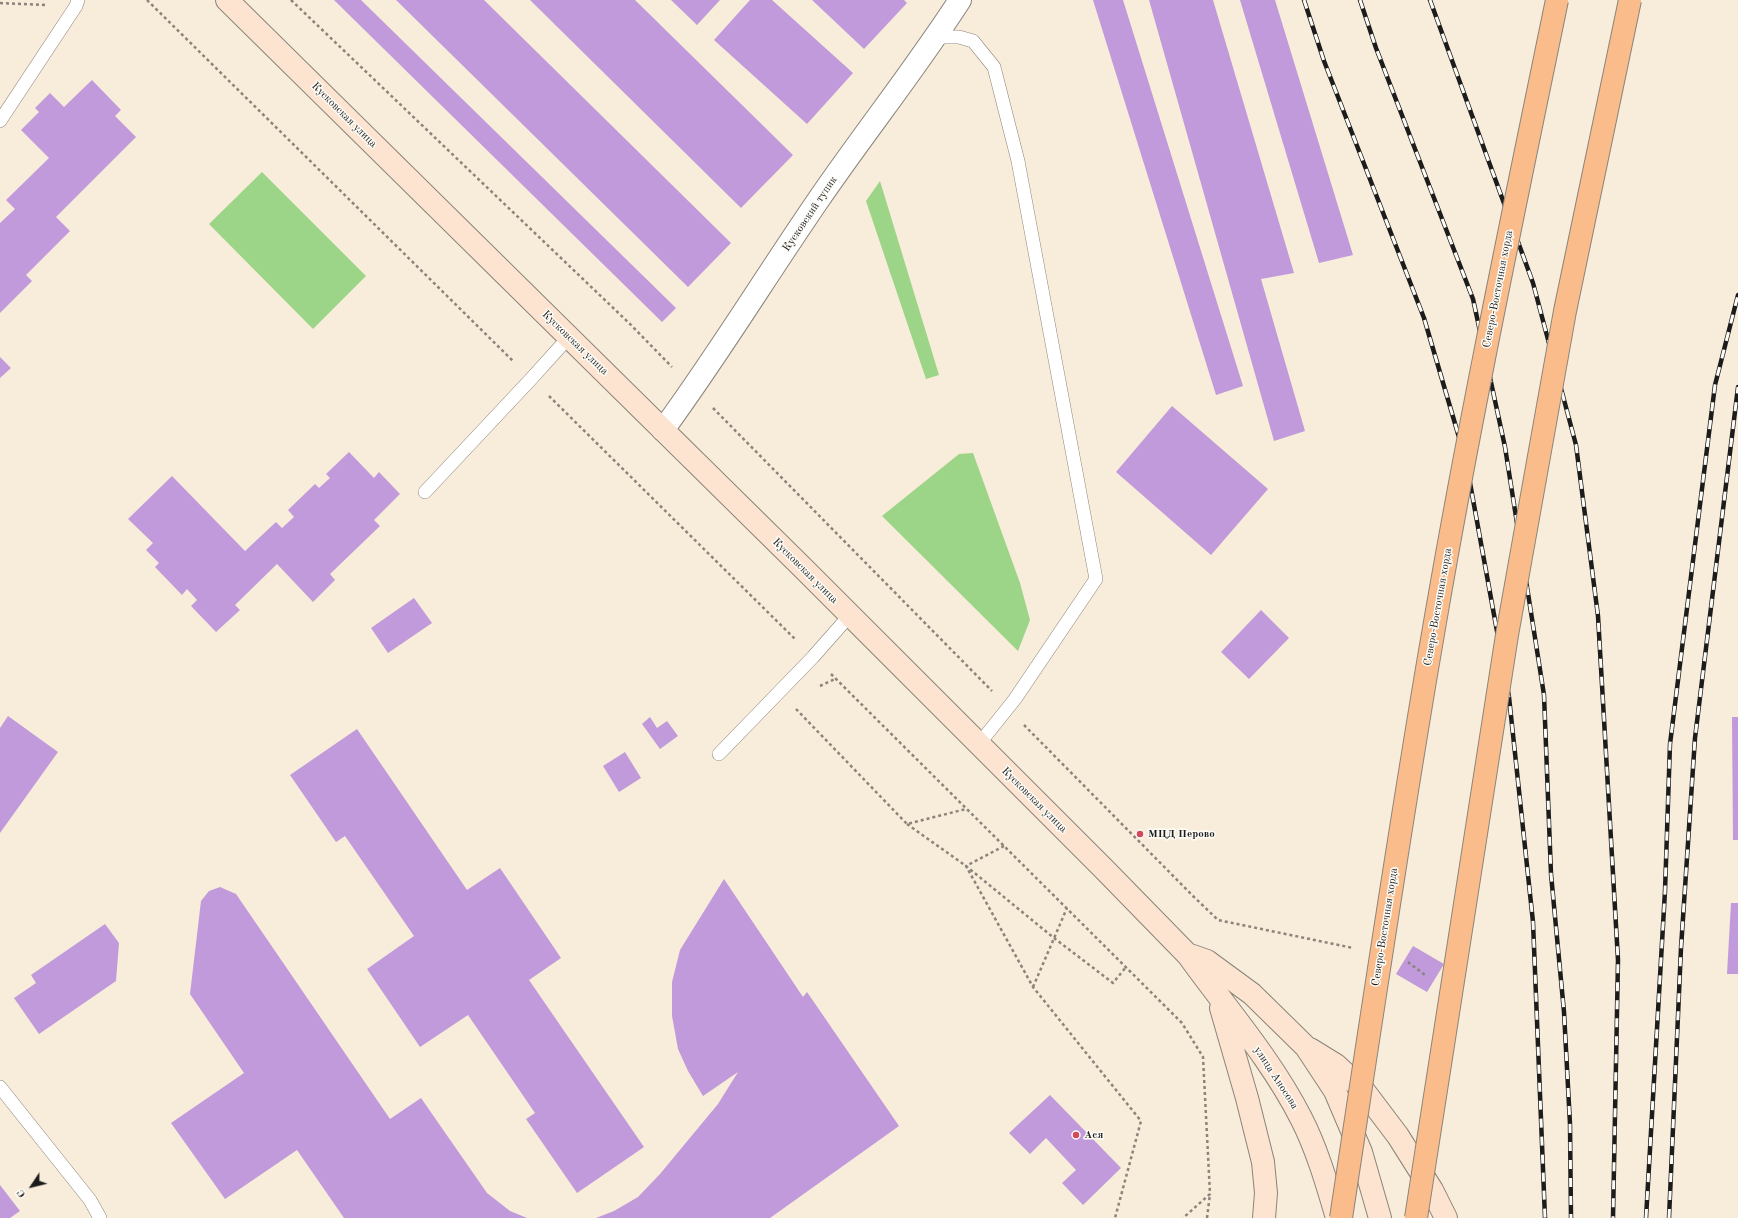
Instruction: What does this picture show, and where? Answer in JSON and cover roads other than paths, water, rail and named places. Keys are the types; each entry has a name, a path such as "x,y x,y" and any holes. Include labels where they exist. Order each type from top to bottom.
{"main road":[{"name":"Северо-Восточная хорда","path":"1341,1218 1391,889 1434,627 1494,304 1557,0"},
{"path":"1416,1218 1507,635 1565,311 1630,0"}],"street":[{"name":"Кусковская улица","path":"227,0 979,744 1187,954 1207,961 1252,994 1306,1047 1335,1091 1361,1152 1380,1218"},
{"name":"Кусковский тупик","path":"663,430 693,389 819,200 960,0"},
{"name":"улица Аносова","path":"1187,954 1269,1063 1301,1118 1324,1172 1337,1218"},
{"path":"1217,995 1248,1098 1263,1162 1266,1193 1264,1218"},
{"path":"1306,1047 1336,1065 1364,1091 1398,1136 1432,1190 1446,1218"}],"lane":[{"path":"0,121 77,3"},
{"path":"936,36 959,37 973,41 994,68 1018,162 1096,579 1008,708 979,744"},
{"path":"425,492 569,337"},
{"path":"719,754 813,657 850,616"},
{"path":"0,1087 90,1200 100,1218"}],"railway":[{"path":"1304,0 1324,61 1424,318 1466,461 1509,697 1533,922 1545,1218"},
{"path":"1360,0 1376,48 1473,299 1505,447 1544,695 1551,874 1564,1012 1570,1124 1571,1218"},
{"path":"1430,0 1533,283 1576,445 1598,616 1618,960 1613,1218"},
{"path":"1646,1218 1665,891 1670,744 1715,385 1738,295"},
{"path":"1669,1218 1681,948 1695,738 1738,387"}],"place":[{"name":"МЦД Перово","path":"1140,834"},
{"name":"Ася","path":"1076,1135"}]}
